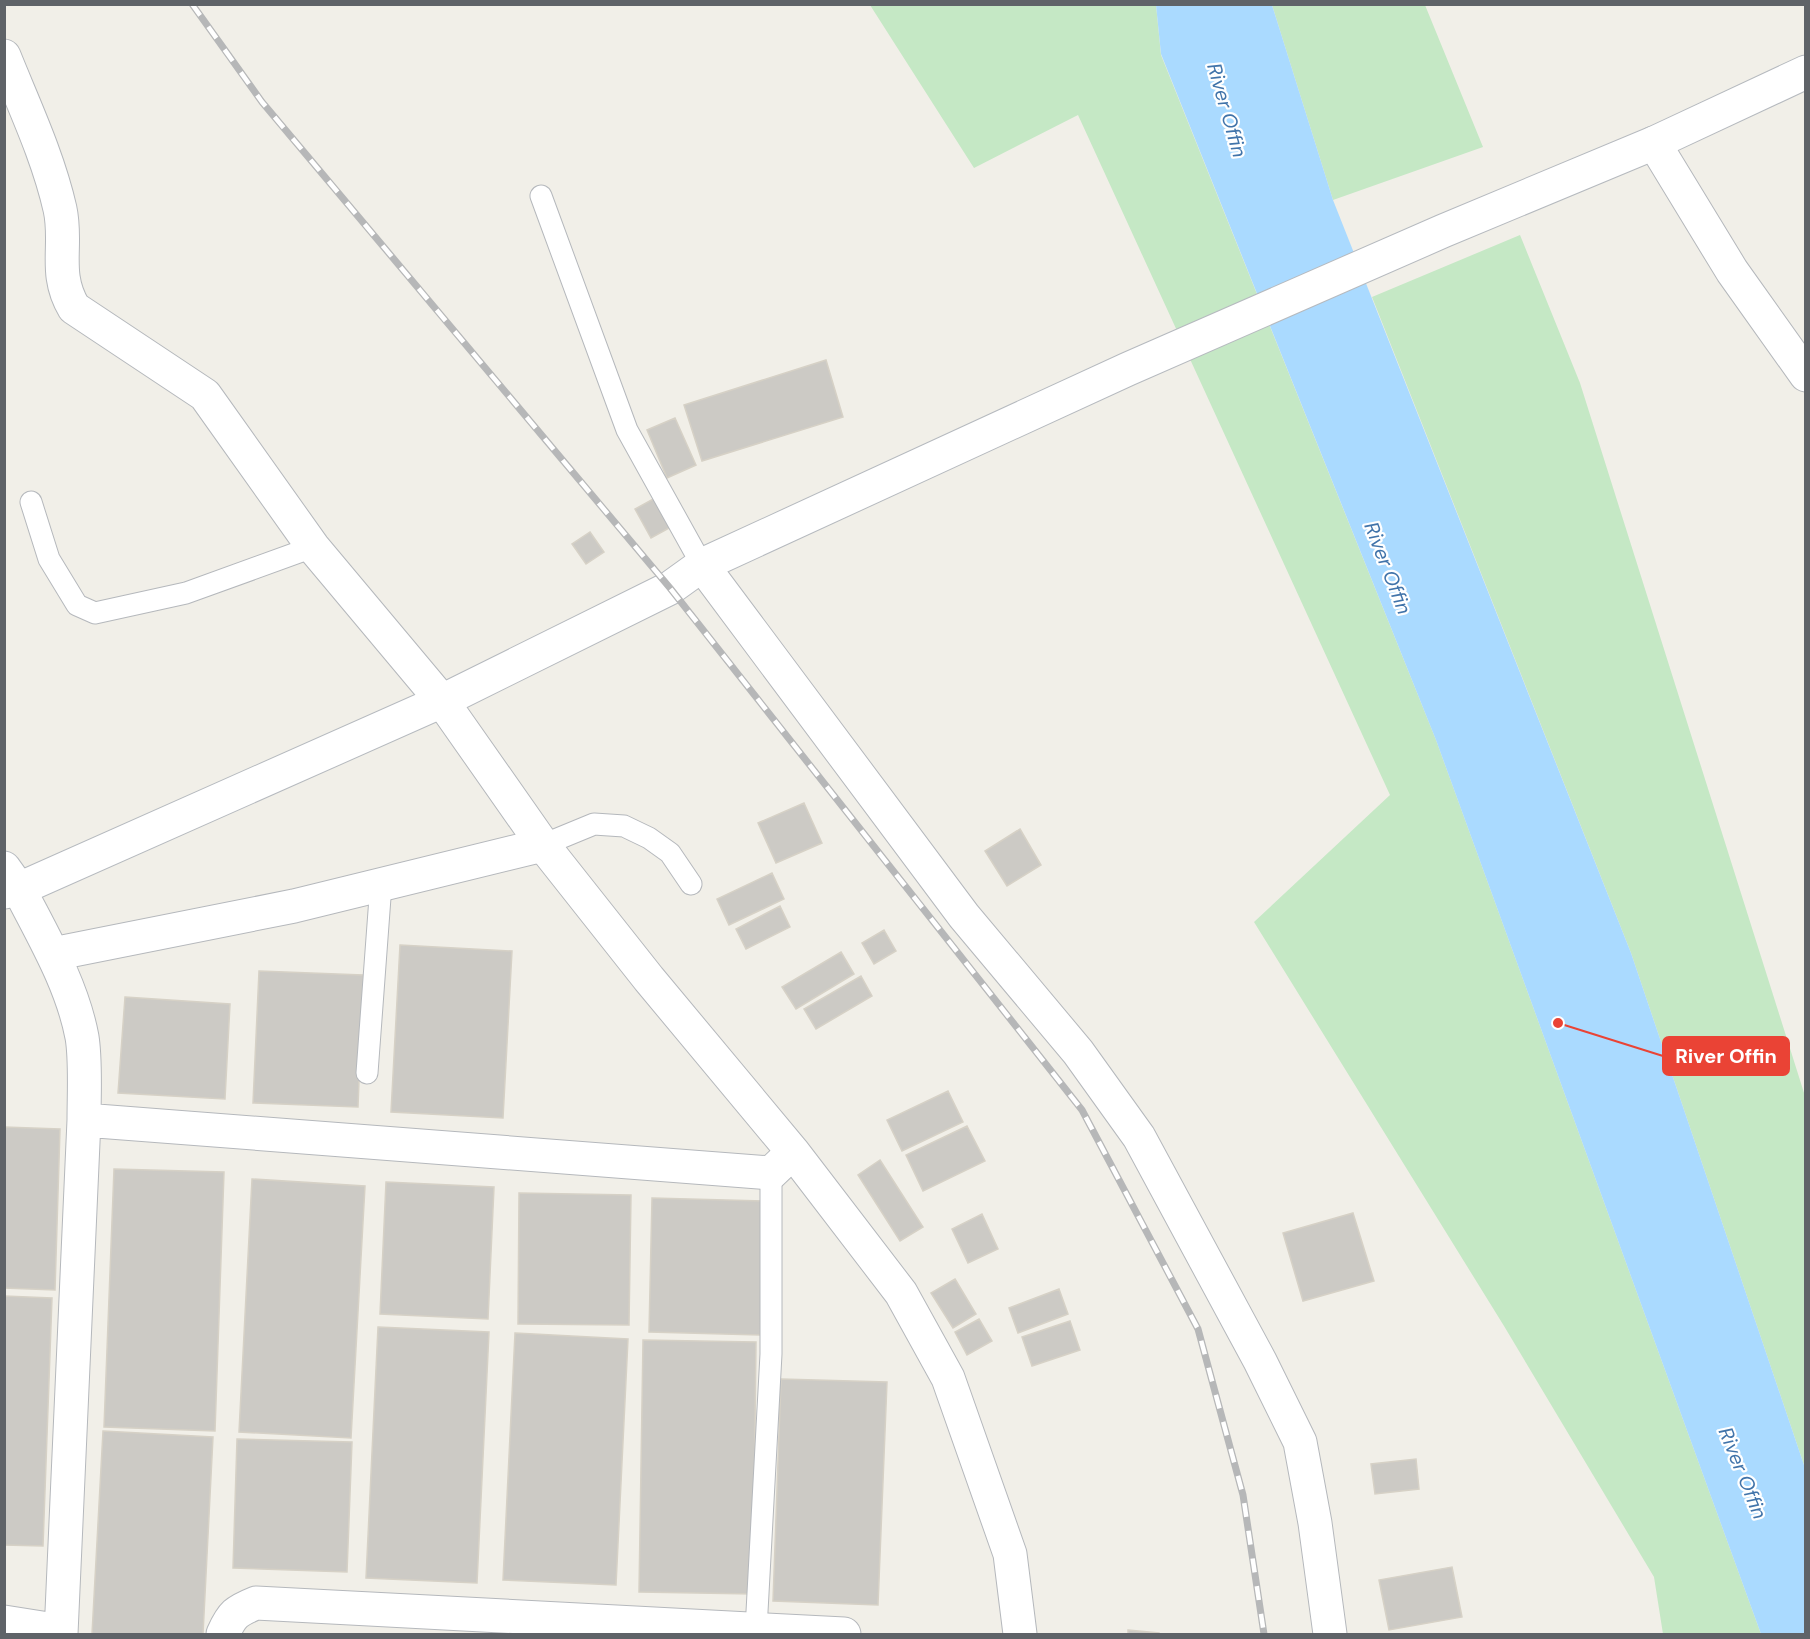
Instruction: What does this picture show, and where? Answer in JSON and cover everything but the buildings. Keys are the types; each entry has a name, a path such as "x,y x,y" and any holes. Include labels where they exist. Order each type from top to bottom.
{"street":[{"path":"4,56 49,166 61,212 62,280 67,297 74,308 205,395 313,547 442,701 543,845 650,980 782,1163 901,1293 948,1378 1010,1554 1020,1635"},
{"path":"4,1622 61,1633 84,1120 82,1038 72,1002 53,954 9,882 442,701 670,588 702,565 1128,369 1443,231 1654,143 1806,72"},
{"path":"1654,143 1732,271 1806,375"},
{"path":"702,565 964,916 1078,1052 1139,1137 1260,1360 1300,1442 1315,1523 1330,1635"},
{"path":"53,954 294,906 543,845"},
{"path":"84,1120 782,1163"},
{"path":"223,1635 230,1618 239,1610 256,1604 844,1635"}],"lane":[{"path":"541,196 627,430 702,565"},
{"path":"31,502 49,559 77,605 95,613 186,593 313,547"},
{"path":"543,845 594,824 624,826 650,838 670,853 692,884"},
{"path":"367,1073 381,885"},
{"path":"739,1631 771,1354 782,1163"}],"green space":[{"path":"870,5 1156,5 1161,55 1436,740 1761,1634 1663,1634 1654,1577 1504,1326 1254,922 1390,795 1078,115 974,168"},
{"path":"1272,5 1425,5 1483,147 1333,200"},
{"path":"1520,235 1580,383 1805,1096 1805,1468 1631,953 1372,297"}],"water":[{"path":"1156,5 1272,5 1333,200 1631,953 1805,1468 1805,1634 1761,1634 1436,740 1161,54"}],"railway":[{"path":"192,4 262,102 670,588 1082,1110 1198,1329 1243,1495 1264,1634"}],"place":[{"name":"River Offin","path":"1558,1023"}]}
